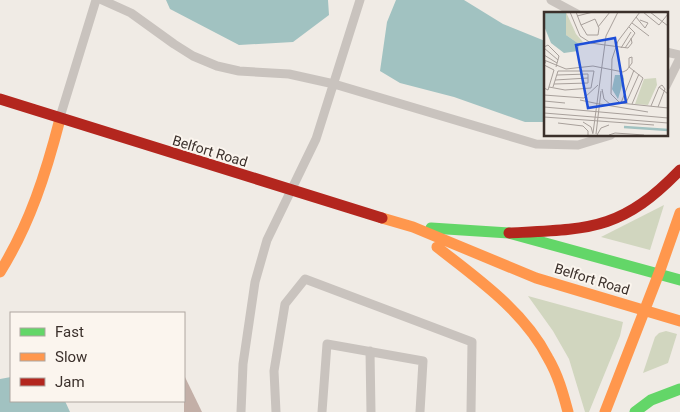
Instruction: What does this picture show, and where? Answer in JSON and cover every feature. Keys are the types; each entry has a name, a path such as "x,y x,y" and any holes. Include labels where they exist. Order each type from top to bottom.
{"main road":[{"name":"Belfort Road","path":"0,99 291,191 413,227 536,278 680,321"},
{"path":"0,272 27,223 45,172 60,119"},
{"path":"509,233 586,229 610,223 647,204 680,170"},
{"path":"605,412 659,273 680,213"},
{"name":"Belfort Road","path":"413,227 509,233 680,280"},
{"path":"413,227 524,320 553,363 568,412"},
{"path":"635,412 651,400 680,389"}],"lane":[{"path":"60,119 96,0"},
{"path":"102,0 131,13 180,48 217,66 239,71 289,74 334,84 536,144 578,145 608,136"},
{"path":"241,412 243,364 255,282 267,240 316,139 360,0"},
{"path":"551,0 574,12"},
{"path":"668,53 680,57 668,82"},
{"path":"276,412 274,372 285,304 305,279 472,342 471,412"},
{"path":"322,412 327,344 423,361 420,412"},
{"path":"370,351 371,412"}],"green space":[{"path":"664,205 650,250 601,237"},
{"path":"528,296 623,322 620,336 589,412 585,412 569,359 553,331"},
{"path":"666,331 677,334 668,363 643,373 655,337 659,333"}],"water":[{"path":"166,0 328,0 329,15 293,42 239,45 170,9"},
{"path":"396,0 464,0 503,24 544,41 544,122 525,122 454,97 400,83 380,71 387,22"},
{"path":"10,377 10,402 65,402 70,412 0,412 0,379"}],"building":[{"path":"185,377 202,412 184,412 185,402"}],"traffic: fast":[{"path":"431,228 509,233 680,280"},
{"path":"635,412 651,400 680,389"}],"traffic: slow":[{"path":"0,272 11,254 36,198 60,119"},
{"path":"659,273 680,213"},
{"path":"382,218 413,227 536,278 680,321"},
{"path":"437,247 499,297 526,325 552,364 568,412"},
{"path":"605,412 659,273"}],"traffic: jam":[{"path":"0,99 382,218"},
{"path":"509,233 562,230 603,223 621,216 640,205 680,170"}]}
